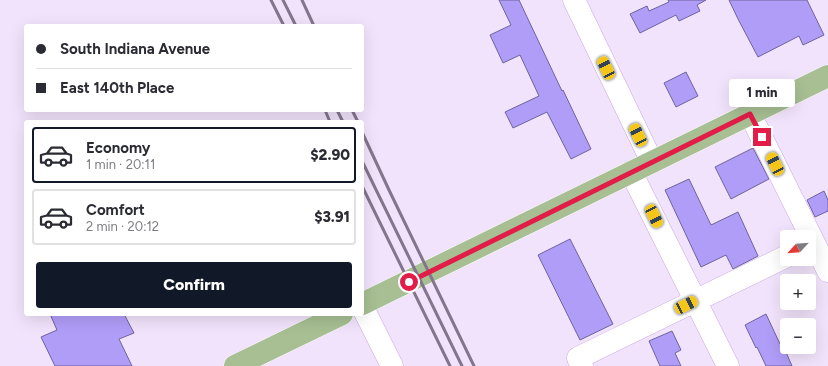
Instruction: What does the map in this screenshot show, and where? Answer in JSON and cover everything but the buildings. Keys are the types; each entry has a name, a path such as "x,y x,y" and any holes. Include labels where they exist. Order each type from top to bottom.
{"main road":[{"path":"364,304 828,76"},
{"path":"235,366 338,316"}],"street":[{"path":"574,0 652,162"},
{"path":"750,114 805,230"},
{"path":"631,172 728,366"},
{"path":"816,251 828,271"},
{"path":"582,366 578,358 780,259"},
{"path":"364,309 392,366"}],"railway":[{"path":"271,0 283,24"},
{"path":"283,0 295,24"},
{"path":"302,0 313,24"},
{"path":"326,112 329,120"},
{"path":"338,112 342,120"},
{"path":"353,112 357,120"},
{"path":"364,136 474,366"},
{"path":"364,165 462,366"},
{"path":"364,190 450,366"}],"route":[{"path":"409,282 750,114 762,137"}]}
